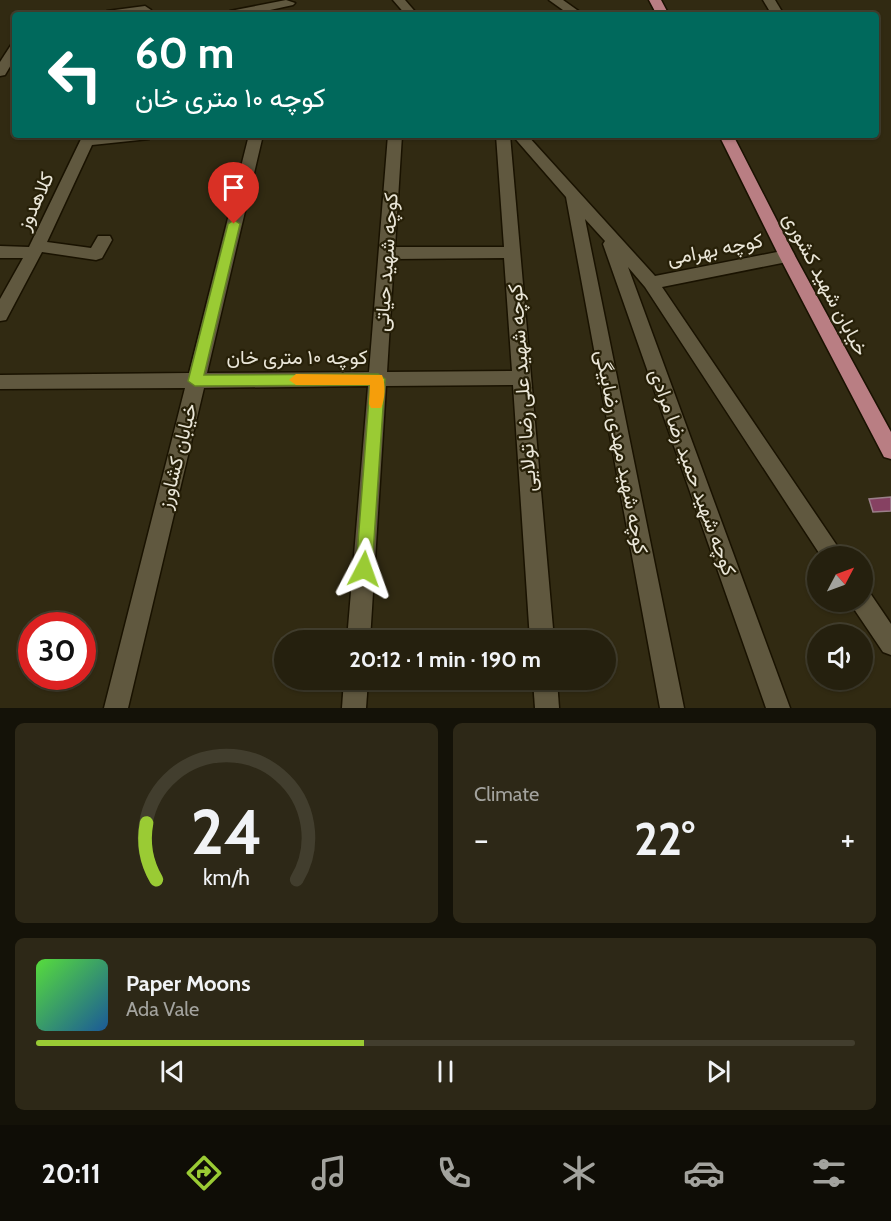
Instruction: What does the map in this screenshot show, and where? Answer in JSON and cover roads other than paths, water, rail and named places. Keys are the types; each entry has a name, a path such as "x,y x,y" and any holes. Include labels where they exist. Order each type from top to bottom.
{"main road":[{"name":"خیابان شهید کشوری","path":"728,138 787,256 891,451"}],"street":[{"path":"555,0 573,12"},
{"path":"249,12 288,6"},
{"path":"123,12 145,8"},
{"path":"0,72 12,53"},
{"name":"کلاهدوز","path":"0,315 36,250 88,138"},
{"name":"خیابان کشاورز","path":"116,708 255,138"},
{"name":"کوچه شهید حیاتی","path":"360,630 395,138"},
{"name":"کوچه شهید علی رضا تولایی","path":"503,138 541,630"},
{"path":"522,138 651,283 826,546"},
{"name":"کوچه شهید مهدی رضابیگی","path":"573,195 672,708"},
{"name":"کوچه شهید حمید رضا مرادی","path":"608,236 777,708"},
{"path":"0,252 36,250 96,254 104,240"},
{"path":"387,253 512,252"},
{"name":"کوچه بهرامی","path":"651,283 787,256"},
{"name":"کوچه ۱۰ متری خان","path":"0,382 521,378"},
{"path":"869,612 891,644"},
{"path":"354,708 355,690"},
{"path":"545,690 547,708"}]}
